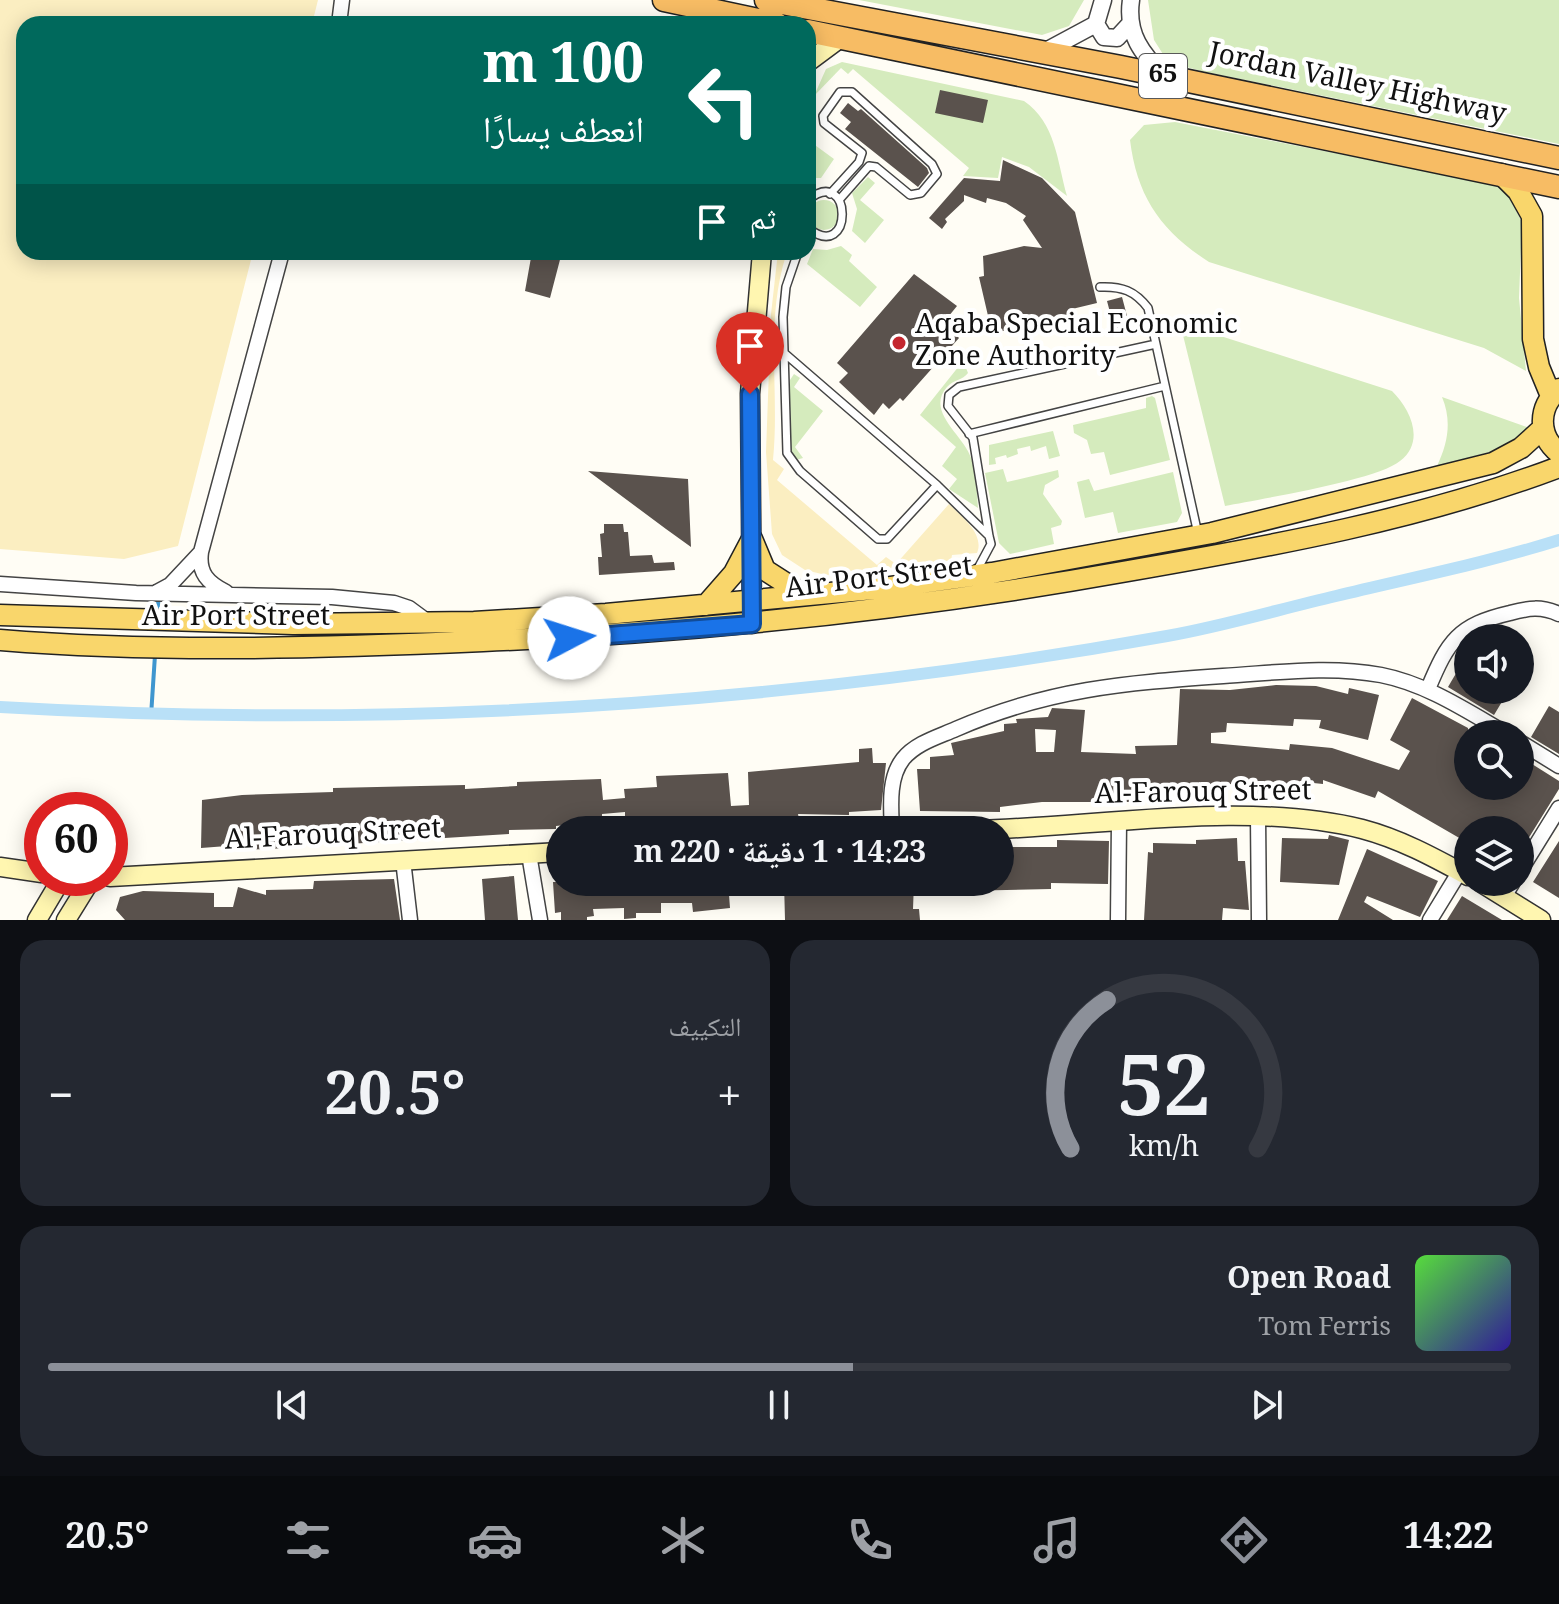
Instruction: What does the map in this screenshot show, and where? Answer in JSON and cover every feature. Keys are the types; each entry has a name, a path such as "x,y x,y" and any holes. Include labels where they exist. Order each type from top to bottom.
{"highway":[{"name":"Jordan Valley Highway","path":"664,0 759,16"},
{"name":"Jordan Valley Highway","path":"816,24 1042,53 1559,158"},
{"name":"Jordan Valley Highway","path":"816,33 1559,187"},
{"path":"1104,91 1108,65"}],"main road":[{"path":"816,56 839,39"},
{"path":"1501,174 1526,203 1532,216 1533,339 1539,367 1555,393 1543,417 1543,428 1549,443 1559,453"},
{"path":"752,624 750,394 761,260"},
{"name":"Air Port Street","path":"0,615 293,624 428,623 706,605 973,576 1199,536 1475,469 1521,448 1543,428"},
{"name":"Air Port Street","path":"0,640 117,646 360,647 569,638 752,624 973,597 1225,554 1472,495 1559,467"},
{"path":"752,539 765,570 804,595"},
{"path":"706,605 734,573 752,539"},
{"name":"Al-Farouq Street","path":"1014,828 1258,817 1303,818 1362,829 1413,846 1454,868"},
{"name":"Al-Farouq Street","path":"128,876 546,853"},
{"path":"0,867 24,870"},
{"path":"37,920 51,896"},
{"path":"66,920 81,896"},
{"path":"1516,896 1541,920"}],"street":[{"path":"1042,53 1096,24 1103,0"},
{"path":"1131,0 1129,25 1142,52 1165,77"},
{"path":"1096,24 1104,37 1113,39 1129,25"},
{"path":"229,594 205,577 199,564 280,260"},
{"path":"155,593 170,585 201,552"},
{"path":"0,584 155,593 297,594 385,602 409,608 428,623"},
{"path":"1428,689 1448,647 1475,622 1531,608 1559,614"},
{"path":"892,816 891,794 904,759 923,743 1031,700 1150,679 1304,669 1381,675 1428,689 1482,720"},
{"path":"1534,751 1559,766"},
{"path":"1534,848 1559,808"},
{"path":"1258,817 1259,920"},
{"path":"1118,920 1119,822"},
{"path":"529,854 540,920"},
{"path":"403,860 410,920"},
{"path":"1430,920 1454,887"}],"lane":[{"path":"830,194 859,162 862,153 824,123 823,116 840,92 852,92 932,164 937,174 921,193 913,195 876,167 869,166 839,200"},
{"path":"816,195 830,194 839,200 845,213 836,231 823,235 816,233"},
{"path":"795,260 786,287 783,352 787,453 800,471 878,539 887,539 937,485"},
{"path":"1100,287 1117,287 1137,295 1148,308 1199,536"},
{"path":"973,576 991,544 969,434 948,406 949,395 959,387 1156,344"},
{"path":"783,352 937,485 989,536"},
{"path":"969,434 1165,386"}],"green space":[{"path":"859,0 1084,0 1069,26 1042,35"},
{"path":"1148,0 1559,0 1559,144 1168,62 1154,40"},
{"path":"842,62 1024,101 1035,110 1049,131 1067,196 1029,167 1002,157 998,178 963,176 969,168 853,69 848,74 841,68 816,94 826,69"},
{"path":"1175,122 1503,186 1522,222 1519,298 1526,371 1484,348 1209,262 1192,250 1154,211 1139,179 1130,140 1144,125"},
{"path":"816,146 834,159 821,178 816,178"},
{"path":"868,177 875,183 860,200 884,220 865,243 852,231 857,209 852,193"},
{"path":"830,201 838,209 835,226 824,230 816,228 816,202"},
{"path":"841,246 852,255 849,261 877,287 860,307 807,264 809,260 816,260 816,249"},
{"path":"1180,323 1392,391 1412,425 1414,435 1408,453 1388,468 1368,475 1225,506"},
{"path":"959,366 966,368 968,373 947,387 940,405 971,458 978,508 949,489 957,479 942,466 956,447 920,415"},
{"path":"794,374 800,378 794,387 823,411 795,447 803,458 796,460 787,441 790,380"},
{"path":"1152,396 1170,460 1110,475 1104,452 1091,454 1087,440 1074,433 1073,425 1146,408 1146,398"},
{"path":"1442,397 1527,427 1528,432 1520,444 1437,466 1447,432 1447,415"},
{"path":"1053,431 1060,456 1049,459 1046,446 1031,451 1030,446 1017,449 1018,454 1007,458 1006,455 995,458 996,464 989,465 989,445"},
{"path":"1003,469 1007,482 1058,470 1059,477 1045,485 1043,494 1062,521 1061,525 1051,528 1054,544 1010,554 999,543 985,473"},
{"path":"1173,472 1182,513 1177,522 1118,533 1113,512 1085,518 1077,482 1089,479 1094,491"}],"sand":[{"path":"0,0 318,0 314,16 16,16 16,260 251,260 178,546 124,559 0,549"},
{"path":"777,260 785,260 774,330 773,460 784,469 777,480 877,565 886,557 896,564 949,504 975,532 979,546 977,553 952,555 951,561 826,575 805,570 782,555 772,534 766,452 771,314"}],"building":[{"path":"940,90 988,100 983,123 935,113"},
{"path":"848,103 858,111 861,109 927,168 929,173 918,187 845,129 851,122 840,113"},
{"path":"1003,160 1042,178 1075,212 1097,303 1072,309 1074,318 992,333 979,277 984,276 983,256 1024,246 1042,248 1023,220 1026,216 1006,203 987,198 986,203 964,195 964,201 945,219 947,222 942,229 929,218 964,178 1000,181"},
{"path":"531,260 560,260 550,298 525,291"},
{"path":"914,274 957,306 944,322 959,338 903,401 900,398 889,409 883,403 874,415 839,382 848,373 837,363"},
{"path":"1122,297 1131,331 1116,335 1107,301"},
{"path":"588,471 688,479 691,547 666,529"},
{"path":"604,524 623,524 624,532 628,532 630,556 652,555 654,563 674,562 675,570 599,575 598,557 602,557 600,534 604,533"},
{"path":"1454,677 1454,691 1448,687"},
{"path":"1316,686 1348,694 1349,688 1379,695 1368,740 1319,728 1321,720 1294,719 1293,726 1227,723 1226,732 1211,733 1211,743 1289,750 1290,744 1332,748 1399,770 1410,751 1390,740 1412,698 1454,720 1454,800 1534,800 1534,765 1559,781 1559,789 1534,829 1534,816 1454,816 1454,835 1378,791 1375,798 1323,780 1323,784 1304,782 1303,794 1266,790 1266,794 1238,794 1238,784 1164,785 1164,797 1130,797 1130,802 1042,802 1000,807 1000,812 920,811 917,769 930,769 930,757 954,755 951,743 1004,731 1004,724 1017,723 1016,719 1048,717 1052,708 1085,710 1081,752 1136,754 1135,746 1177,745 1180,689","holes":["1035,729 1056,730 1054,752 1036,752"]},
{"path":"1476,704 1501,704 1494,715"},
{"path":"1549,706 1559,712 1559,754 1534,739 1534,732"},
{"path":"872,748 873,763 886,763 881,810 849,812 849,815 798,816 625,816 625,812 602,816 546,816 546,829 509,830 509,834 332,845 332,842 312,843 312,834 288,836 289,848 241,850 240,845 201,848 202,800 242,795 333,792 333,788 465,785 465,789 517,786 517,782 601,779 603,800 625,798 624,789 657,787 656,776 728,773 731,806 749,805 748,772 859,762 859,749"},
{"path":"1329,835 1349,840 1339,885 1280,882 1282,838 1328,839"},
{"path":"1237,838 1238,861 1245,861 1249,910 1223,908 1222,920 1144,920 1148,852 1153,853 1153,843 1196,844 1196,840"},
{"path":"1057,840 1109,841 1108,884 1051,883 1051,889 1014,890 1014,847 1057,847"},
{"path":"1559,841 1559,898 1534,880"},
{"path":"1367,849 1438,881 1420,917 1367,896 1364,902 1393,920 1338,920"},
{"path":"514,876 518,920 485,920 482,879"},
{"path":"394,879 400,920 125,920 116,910 120,897 143,891 214,893 214,907 233,907 238,887 266,895 266,890 313,889 314,881"},
{"path":"554,896 729,896 730,908 693,912 692,903 661,903 661,913 636,913 636,918 624,919 624,908 593,909 594,916 587,917 587,920 561,920 561,912 555,913"},
{"path":"784,896 913,896 913,909 919,909 920,920 785,920"},
{"path":"1462,896 1502,920 1447,920"}],"waterway":[{"path":"0,707 293,715 440,713 732,695 1022,660 1188,632 1559,540"},
{"path":"157,614 159,595"},
{"path":"151,716 155,655"}],"place":[{"name":"Aqaba Special Economic Zone Authority","path":"899,343"}],"route":[{"path":"569,638 752,624 750,394"}]}
